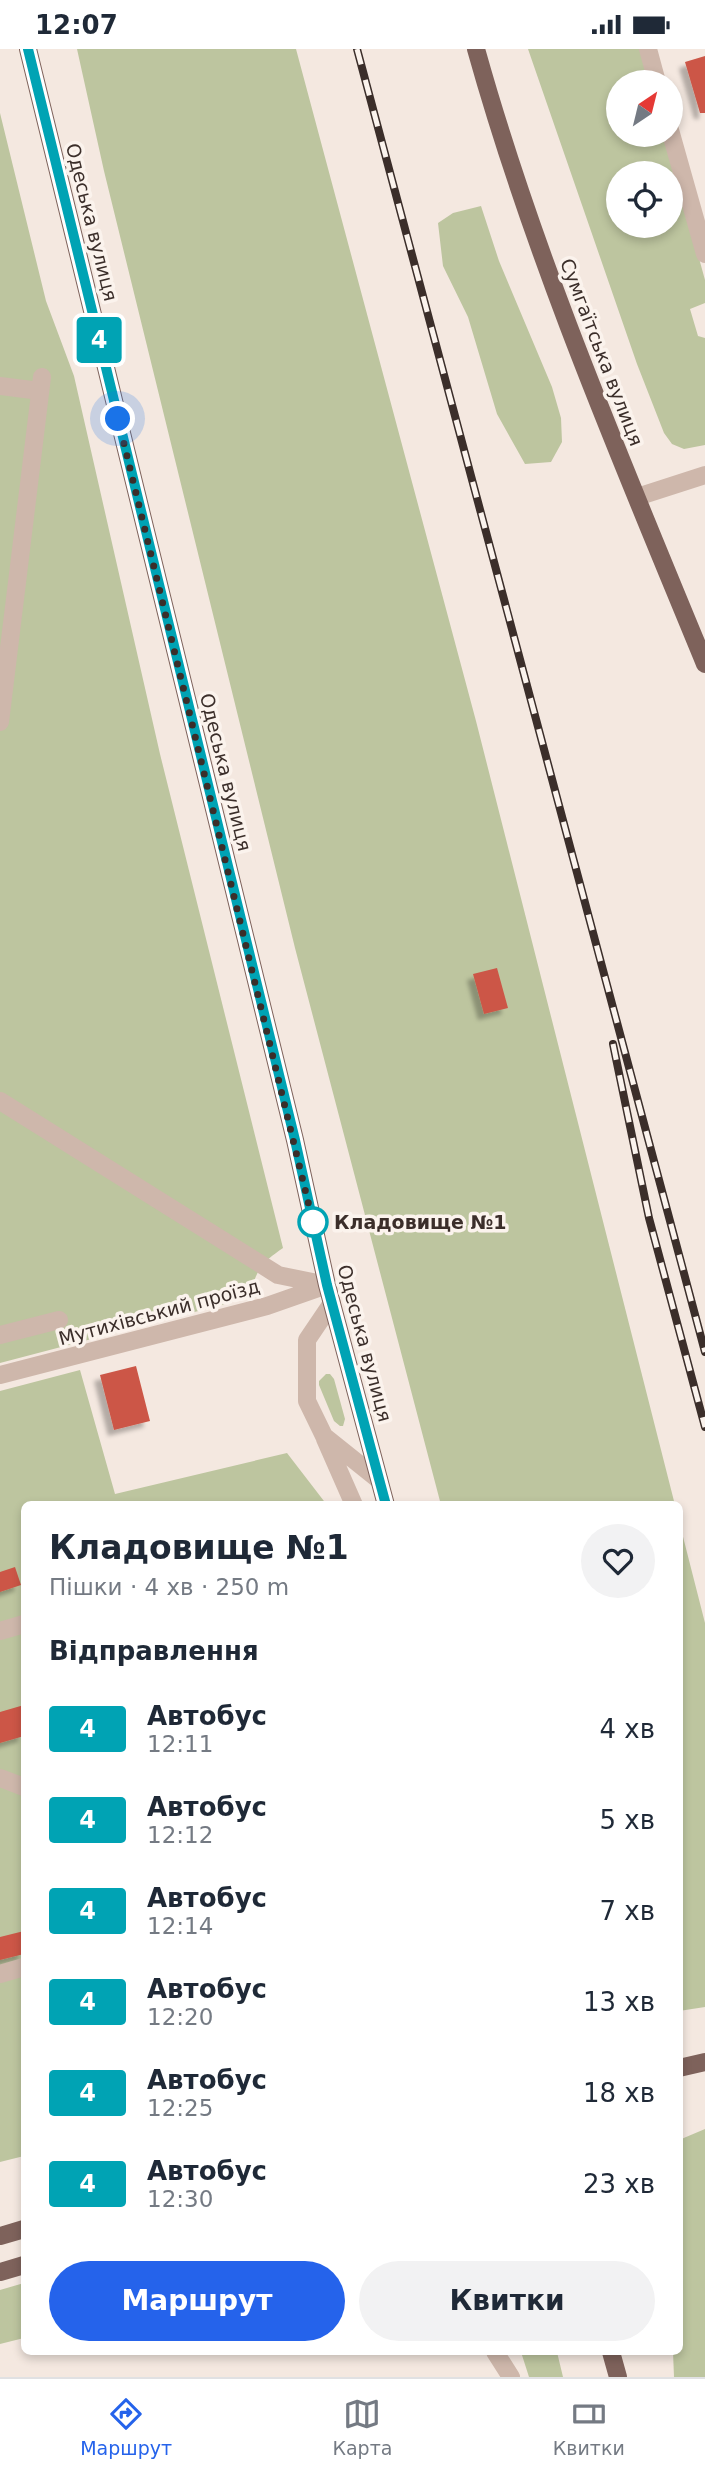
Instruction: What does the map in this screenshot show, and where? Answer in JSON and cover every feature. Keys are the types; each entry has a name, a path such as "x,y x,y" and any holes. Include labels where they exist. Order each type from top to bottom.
{"main road":[{"name":"Одеська вулиця","path":"28,49 291,1127 327,1285 385,1501"},
{"name":"Сумгаїтська вулиця","path":"476,49 556,294 705,664"},
{"path":"683,2068 705,2062"},
{"path":"0,2236 21,2230"},
{"path":"0,2272 21,2266"},
{"path":"612,2355 618,2377"}],"street":[{"path":"648,49 654,70"},
{"path":"675,147 705,254"},
{"path":"0,386 41,384 0,722"},
{"path":"637,497 705,475"},
{"path":"0,1101 278,1275 327,1285"},
{"name":"Мутихівський проїзд","path":"0,1375 267,1306 327,1285"},
{"path":"332,1303 307,1340 307,1401 352,1501"},
{"path":"0,1335 60,1320"},
{"path":"324,1436 379,1480"},
{"path":"0,1631 21,1625"},
{"path":"0,1778 21,1786"},
{"path":"0,1974 21,1968"},
{"path":"497,2355 511,2377"}],"green space":[{"path":"77,49 296,49 476,721 674,1501 440,1501 295,948 104,171"},
{"path":"528,49 641,49 647,70 606,70 606,147 668,147 672,161 606,161 606,238 683,238 683,200 705,280 705,303 690,309 698,336 705,338 705,445 684,449 672,444 664,433 637,364"},
{"name":"Кладовище №1","path":"0,113 46,301 74,376 160,754 283,1248 263,1265 244,1299 0,1363"},
{"path":"481,206 499,261 552,387 561,418 562,442 551,462 525,464 497,414 468,317 443,266 438,223 453,213"},
{"path":"80,1370 115,1494 287,1453 324,1501 21,1501 21,2157 0,2162 0,1391"},
{"path":"326,1374 330,1374 334,1379 345,1419 343,1426 334,1421 319,1385 319,1381"},
{"path":"683,1537 705,1623 705,2007 683,2010"},
{"path":"705,2129 705,2377 674,2377 673,2355 683,2355 683,2138"},
{"path":"21,2284 21,2339 0,2344 0,2290"},
{"path":"522,2355 558,2355 563,2377 529,2377"}],"building":[{"path":"705,56 705,113 700,113 685,62"},
{"path":"497,968 508,1008 484,1014 473,974"},
{"path":"136,1366 150,1421 114,1430 100,1375"},
{"path":"15,1567 21,1585 0,1592 0,1572"},
{"path":"21,1706 21,1737 0,1743 0,1712"},
{"path":"21,1932 21,1955 0,1960 0,1937"}],"railway":[{"path":"357,49 705,1352"},
{"path":"613,1044 649,1218 705,1427"}],"bus line":[{"name":"4","path":"28,49 295,1140 327,1285 385,1501"}],"place":[{"name":"Кладовище №1","path":"313,1222"}],"route":[{"path":"118,419 313,1222"}]}
